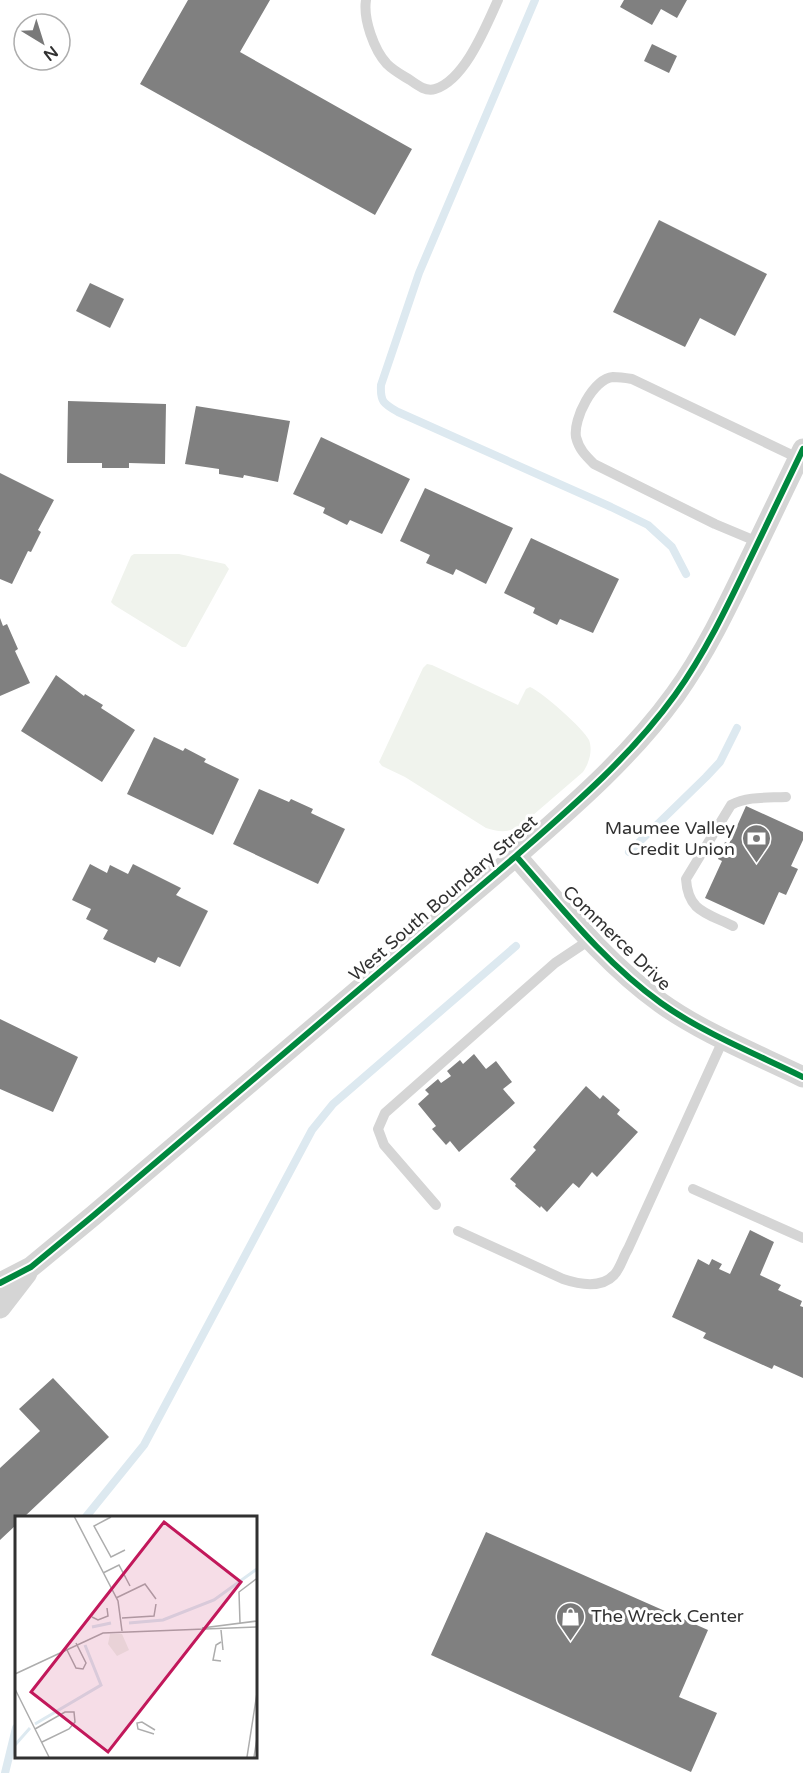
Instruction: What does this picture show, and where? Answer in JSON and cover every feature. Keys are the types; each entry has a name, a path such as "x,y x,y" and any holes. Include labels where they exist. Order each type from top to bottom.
{"street":[{"name":"West South Boundary Street","path":"0,1283 31,1267 94,1215 516,856 579,801 635,744 675,695 697,662 726,609 801,454"},
{"name":"Commerce Drive","path":"516,856 591,939 661,1003 697,1025 803,1077"},
{"name":"West South Boundary Street","path":"0,1308 31,1267"}],"lane":[{"path":"366,0 364,11 367,24 386,63 429,90 437,89 447,82 469,59 480,41 498,0"},
{"path":"758,542 716,525 594,464 580,450 576,434 580,412 593,389 611,377 632,379 801,454"},
{"path":"733,926 695,907 686,890 686,879 730,806 751,798 786,797"},
{"path":"436,1204 384,1145 378,1129 385,1113 555,963 591,939"},
{"path":"458,1231 581,1285 598,1284 613,1276 628,1249 724,1038"},
{"path":"693,1189 803,1238"}],"shaded area":[{"path":"134,554 179,554 225,564 229,569 186,647 182,647 111,602 131,556"},
{"path":"427,664 518,705 526,689 530,687 536,690 553,703 589,740 590,757 583,772 525,822 510,830 496,831 486,828 405,777 382,766 379,762 423,668"}],"building":[{"path":"188,0 270,0 240,52 412,149 375,215 140,84"},
{"path":"624,0 687,0 677,18 661,9 652,25 620,7"},
{"path":"652,44 677,56 669,73 644,61"},
{"path":"659,220 767,274 735,336 700,318 685,347 613,312"},
{"path":"90,283 124,299 110,328 76,311"},
{"path":"68,401 166,404 165,464 129,463 129,468 102,468 102,463 67,463"},
{"path":"196,406 290,421 278,482 244,475 243,478 219,474 219,469 185,464"},
{"path":"321,437 410,479 382,534 350,520 347,525 323,513 325,508 293,494"},
{"path":"0,473 54,500 38,530 41,532 31,552 28,551 12,584 0,579"},
{"path":"425,488 513,528 486,584 456,569 453,575 426,563 430,555 400,541"},
{"path":"531,538 619,579 593,633 560,619 557,625 533,613 535,608 504,593"},
{"path":"0,618 3,626 7,624 18,649 15,651 30,683 0,696"},
{"path":"56,675 84,696 85,694 103,705 101,708 135,730 102,782 21,731"},
{"path":"154,737 183,751 185,748 206,759 204,762 239,779 213,835 127,794"},
{"path":"259,789 313,809 311,813 345,829 318,884 233,844"},
{"name":"Maumee Valley Credit Union","path":"746,806 803,832 803,840 791,866 798,869 786,895 779,892 764,925 705,898 722,861 718,859 725,842 729,844"},
{"path":"90,864 107,873 110,865 128,874 133,864 181,888 176,895 208,911 180,967 158,957 155,963 103,939 108,930 86,919 91,909 72,900"},
{"path":"0,1019 78,1057 53,1112 0,1089"},
{"path":"474,1054 486,1069 496,1061 512,1082 503,1089 515,1103 459,1152 450,1141 446,1145 432,1129 436,1126 418,1104 429,1094 425,1090 438,1079 441,1083 451,1076 447,1071 460,1060 463,1064"},
{"path":"586,1086 600,1099 603,1095 620,1110 617,1114 638,1132 597,1177 592,1172 579,1188 573,1183 547,1212 515,1186 516,1184 510,1179 536,1150 533,1147"},
{"path":"750,1230 774,1242 760,1275 781,1285 778,1290 802,1301 800,1306 803,1307 803,1378 774,1365 772,1369 703,1338 706,1333 672,1317 698,1259 709,1265 712,1259 722,1264 719,1269 730,1274"},
{"path":"53,1378 109,1437 25,1516 15,1516 15,1526 0,1540 0,1468 40,1431 19,1409"},
{"name":"The Wreck Center","path":"486,1532 708,1630 679,1697 717,1713 691,1772 431,1655"}],"waterway":[{"path":"535,0 419,273 381,385 382,399 398,412 648,525 672,547 686,574"},
{"path":"629,852 720,762 737,728"},
{"path":"87,1516 144,1445 312,1130 333,1104 516,946"},
{"path":"5,1773 15,1732"}],"cycle path":[{"path":"0,1283 31,1267 94,1215 516,856 620,760 658,717 697,662 726,609 803,449"},
{"path":"516,856 584,934 621,970 661,1003 730,1043 803,1077"}],"place":[{"name":"Maumee Valley Credit Union","path":"756,864"},
{"name":"The Wreck Center","path":"570,1642"}]}
